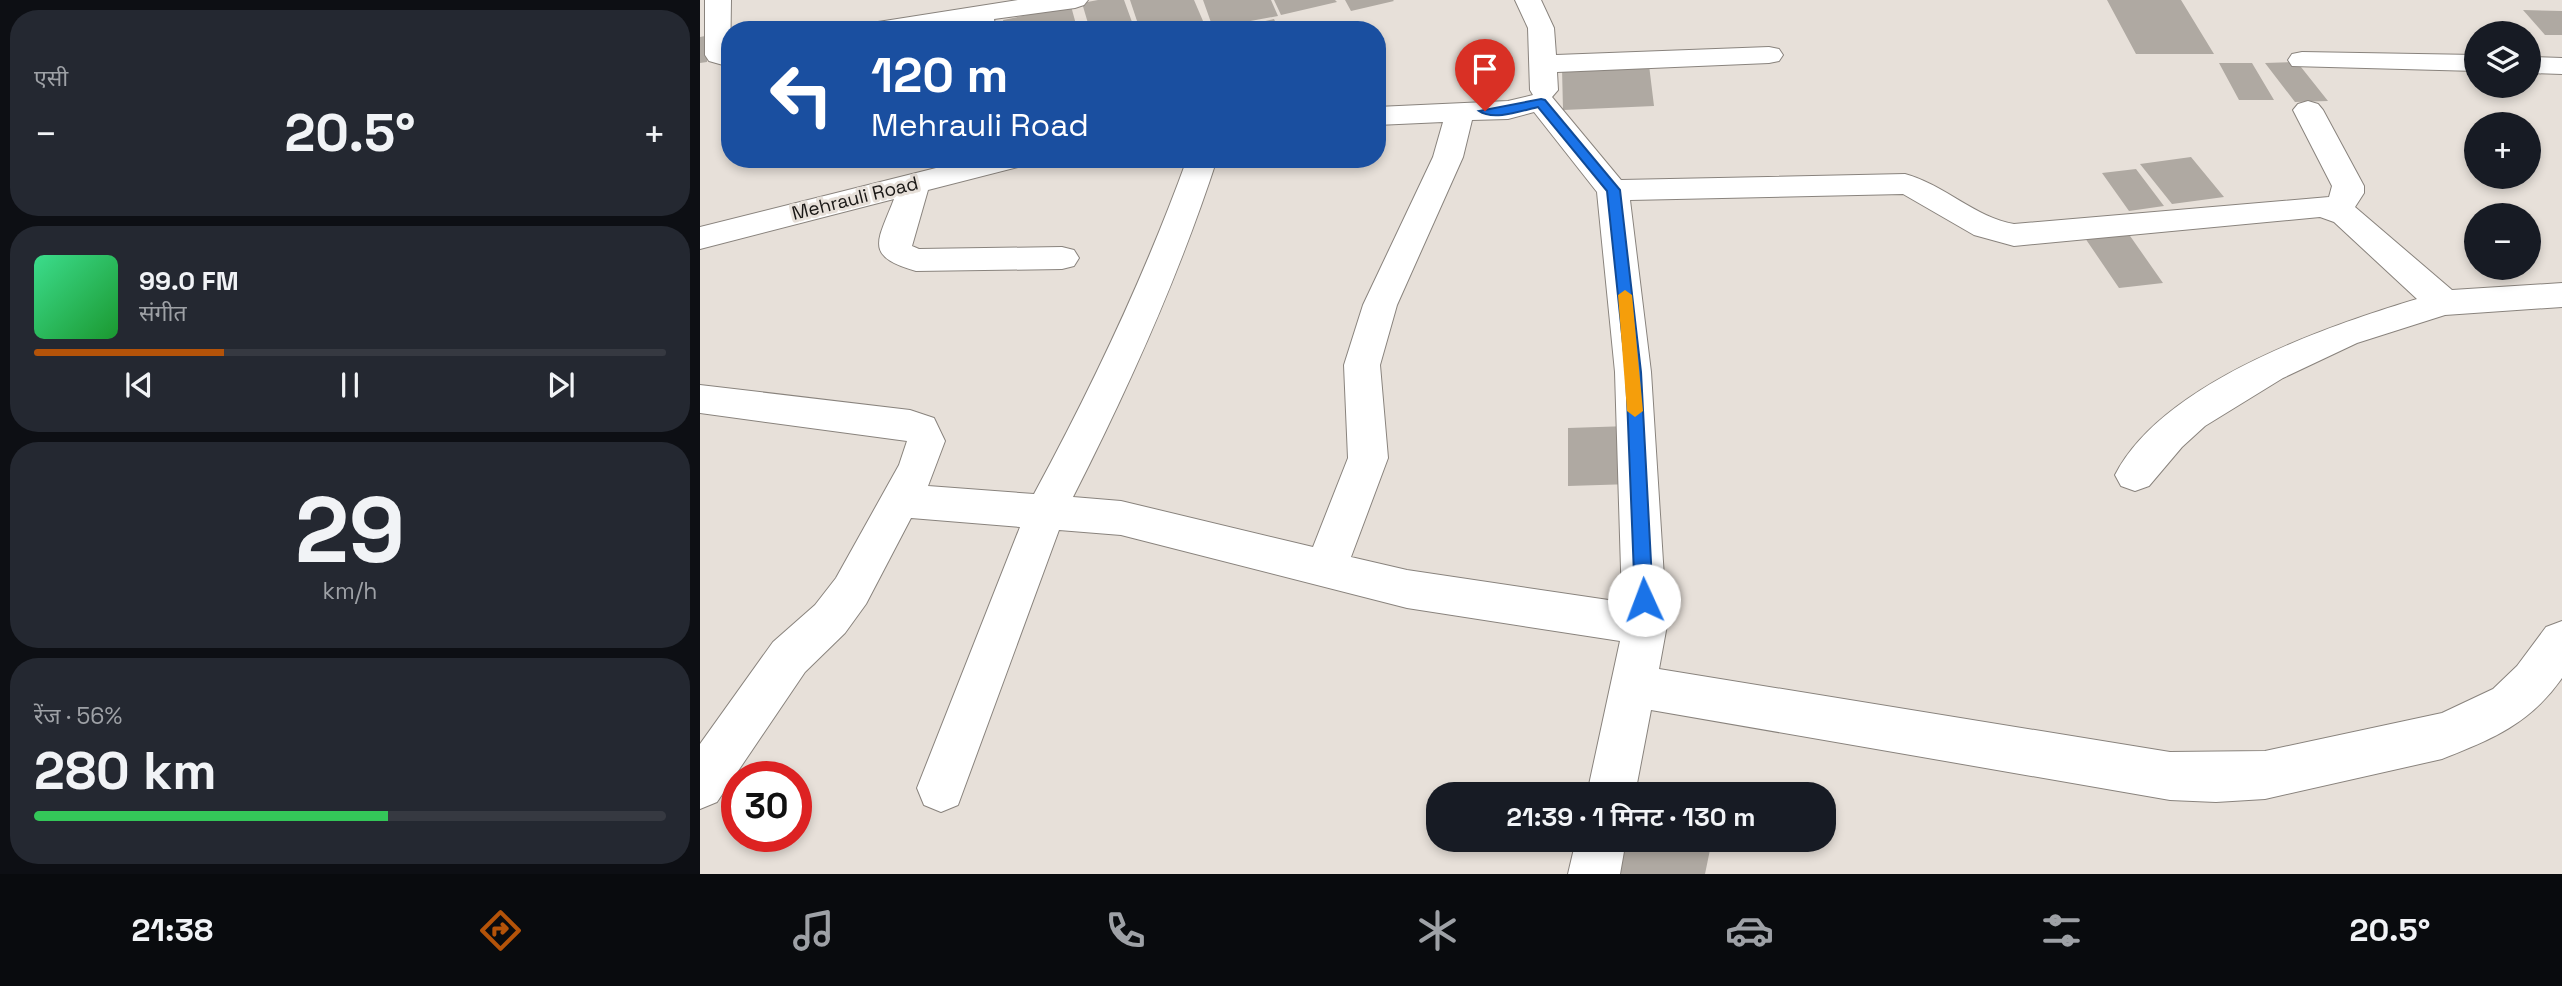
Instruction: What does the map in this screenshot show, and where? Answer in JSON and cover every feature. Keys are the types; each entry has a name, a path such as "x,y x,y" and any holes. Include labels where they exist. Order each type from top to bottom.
{"street":[{"path":"718,0 721,56"},
{"path":"982,21 1074,0"},
{"path":"1539,0 1528,0 1541,28 1545,84 1541,102"},
{"path":"1542,64 1769,55"},
{"path":"2302,60 2464,63"},
{"path":"700,71 721,63"},
{"path":"2541,65 2562,66"},
{"path":"1386,115 1508,110 1541,102"},
{"path":"1541,102 1613,190 1633,372 1645,625 1613,782"},
{"path":"2308,110 2348,186 2348,193 2337,210"},
{"path":"1325,569 1367,458 1362,365 1380,305 1448,157 1460,111"},
{"name":"Mehrauli Road","path":"700,238 974,168"},
{"path":"942,788 1046,512 1112,384 1179,226 1199,168"},
{"path":"915,183 895,240 896,252 904,257 916,260 1062,258"},
{"path":"1613,190 1905,184 1931,192 1990,231 2014,235 2312,205 2337,210 2444,303"},
{"path":"2134,475 2168,436 2192,416 2270,368 2344,334 2444,303 2562,295"},
{"path":"700,399 910,425 920,429 926,441 918,467 841,607 789,657 700,785"},
{"path":"901,500 1121,518 1407,589 1645,625"},
{"path":"1633,686 2156,774 2216,778 2265,775 2442,736 2473,724 2509,704 2533,681 2562,641"},
{"path":"1594,874 1599,852"}],"building":[{"path":"1124,0 1132,21 1087,21 1082,3"},
{"path":"1130,0 1194,0 1203,21 1137,21"},
{"path":"1203,0 1271,0 1278,16 1251,21 1210,21"},
{"path":"1274,0 1335,0 1337,2 1281,15"},
{"path":"1345,0 1393,0 1394,1 1351,11"},
{"path":"2107,0 2181,0 2214,54 2136,54"},
{"path":"1071,6 1075,21 1003,21"},
{"path":"2523,10 2562,11 2562,35 2545,35 2541,30 2541,21 2533,21"},
{"path":"710,35 707,62 700,63 700,37"},
{"path":"2297,62 2328,101 2295,102 2265,63"},
{"path":"2219,63 2252,63 2274,100 2239,100"},
{"path":"1649,65 1654,106 1563,110 1562,68"},
{"path":"2191,157 2224,197 2172,204 2140,164"},
{"path":"2136,169 2164,206 2129,211 2102,173"},
{"path":"2128,233 2163,283 2119,288 2085,238"},
{"path":"1629,426 1632,484 1568,486 1568,428"},
{"path":"1622,852 1710,852 1705,874 1617,874"}],"slow traffic":[{"path":"1625,295 1635,411"}],"route":[{"path":"1485,111 1508,110 1541,102 1613,190 1633,372 1644,600"}]}
